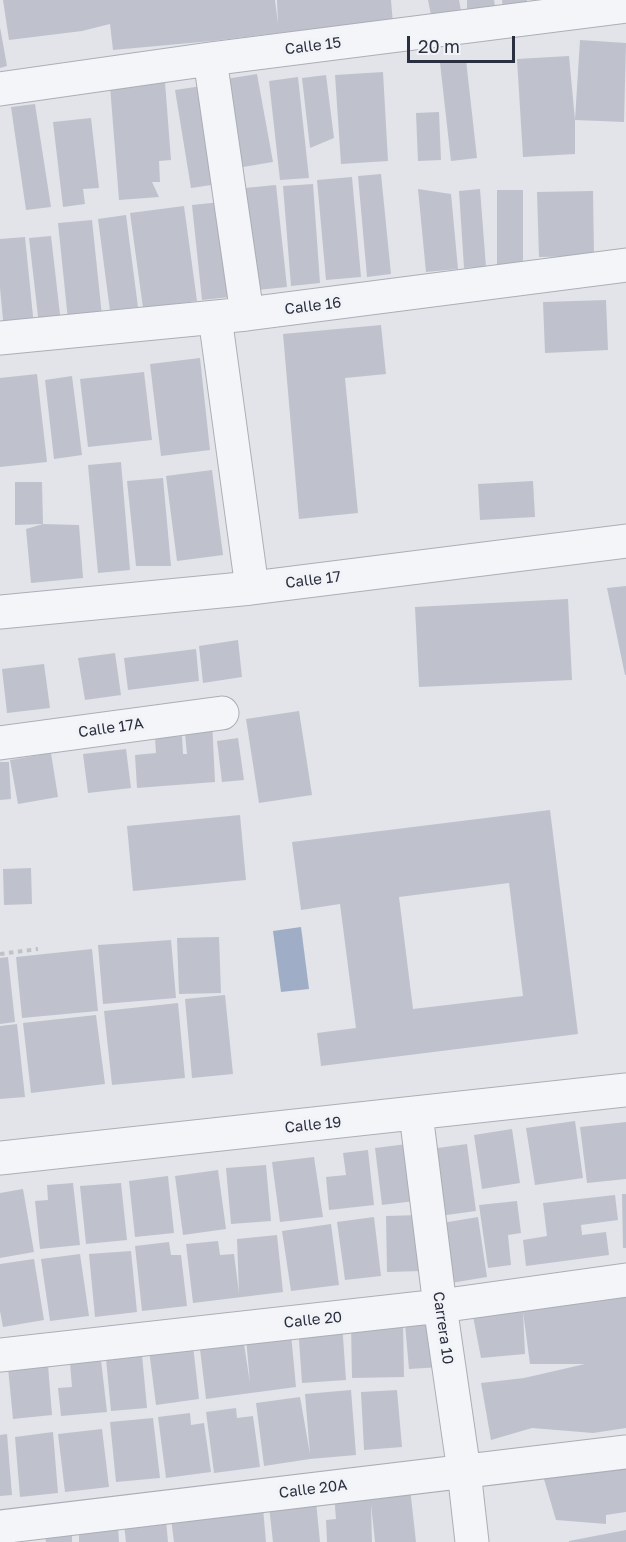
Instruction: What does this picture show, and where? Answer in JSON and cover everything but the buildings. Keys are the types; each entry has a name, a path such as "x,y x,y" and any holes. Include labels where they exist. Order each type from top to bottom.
{"street":[{"name":"Calle 15","path":"0,89 210,59 626,6"},
{"path":"210,59 247,314"},
{"name":"Calle 16","path":"0,338 247,314 626,265"},
{"path":"215,316 252,588"},
{"name":"Calle 17","path":"0,612 252,588 626,541"},
{"name":"Calle 17A","path":"0,743 222,714"},
{"name":"Calle 19","path":"0,1158 626,1090"},
{"name":"Carrera 10","path":"416,1114 472,1542"},
{"name":"Calle 20","path":"0,1355 440,1306 626,1280"},
{"name":"Calle 20A","path":"0,1527 626,1452"}],"path":[{"path":"0,954 38,949"}],"water":[{"path":"301,927 309,989 281,992 273,931"}]}
